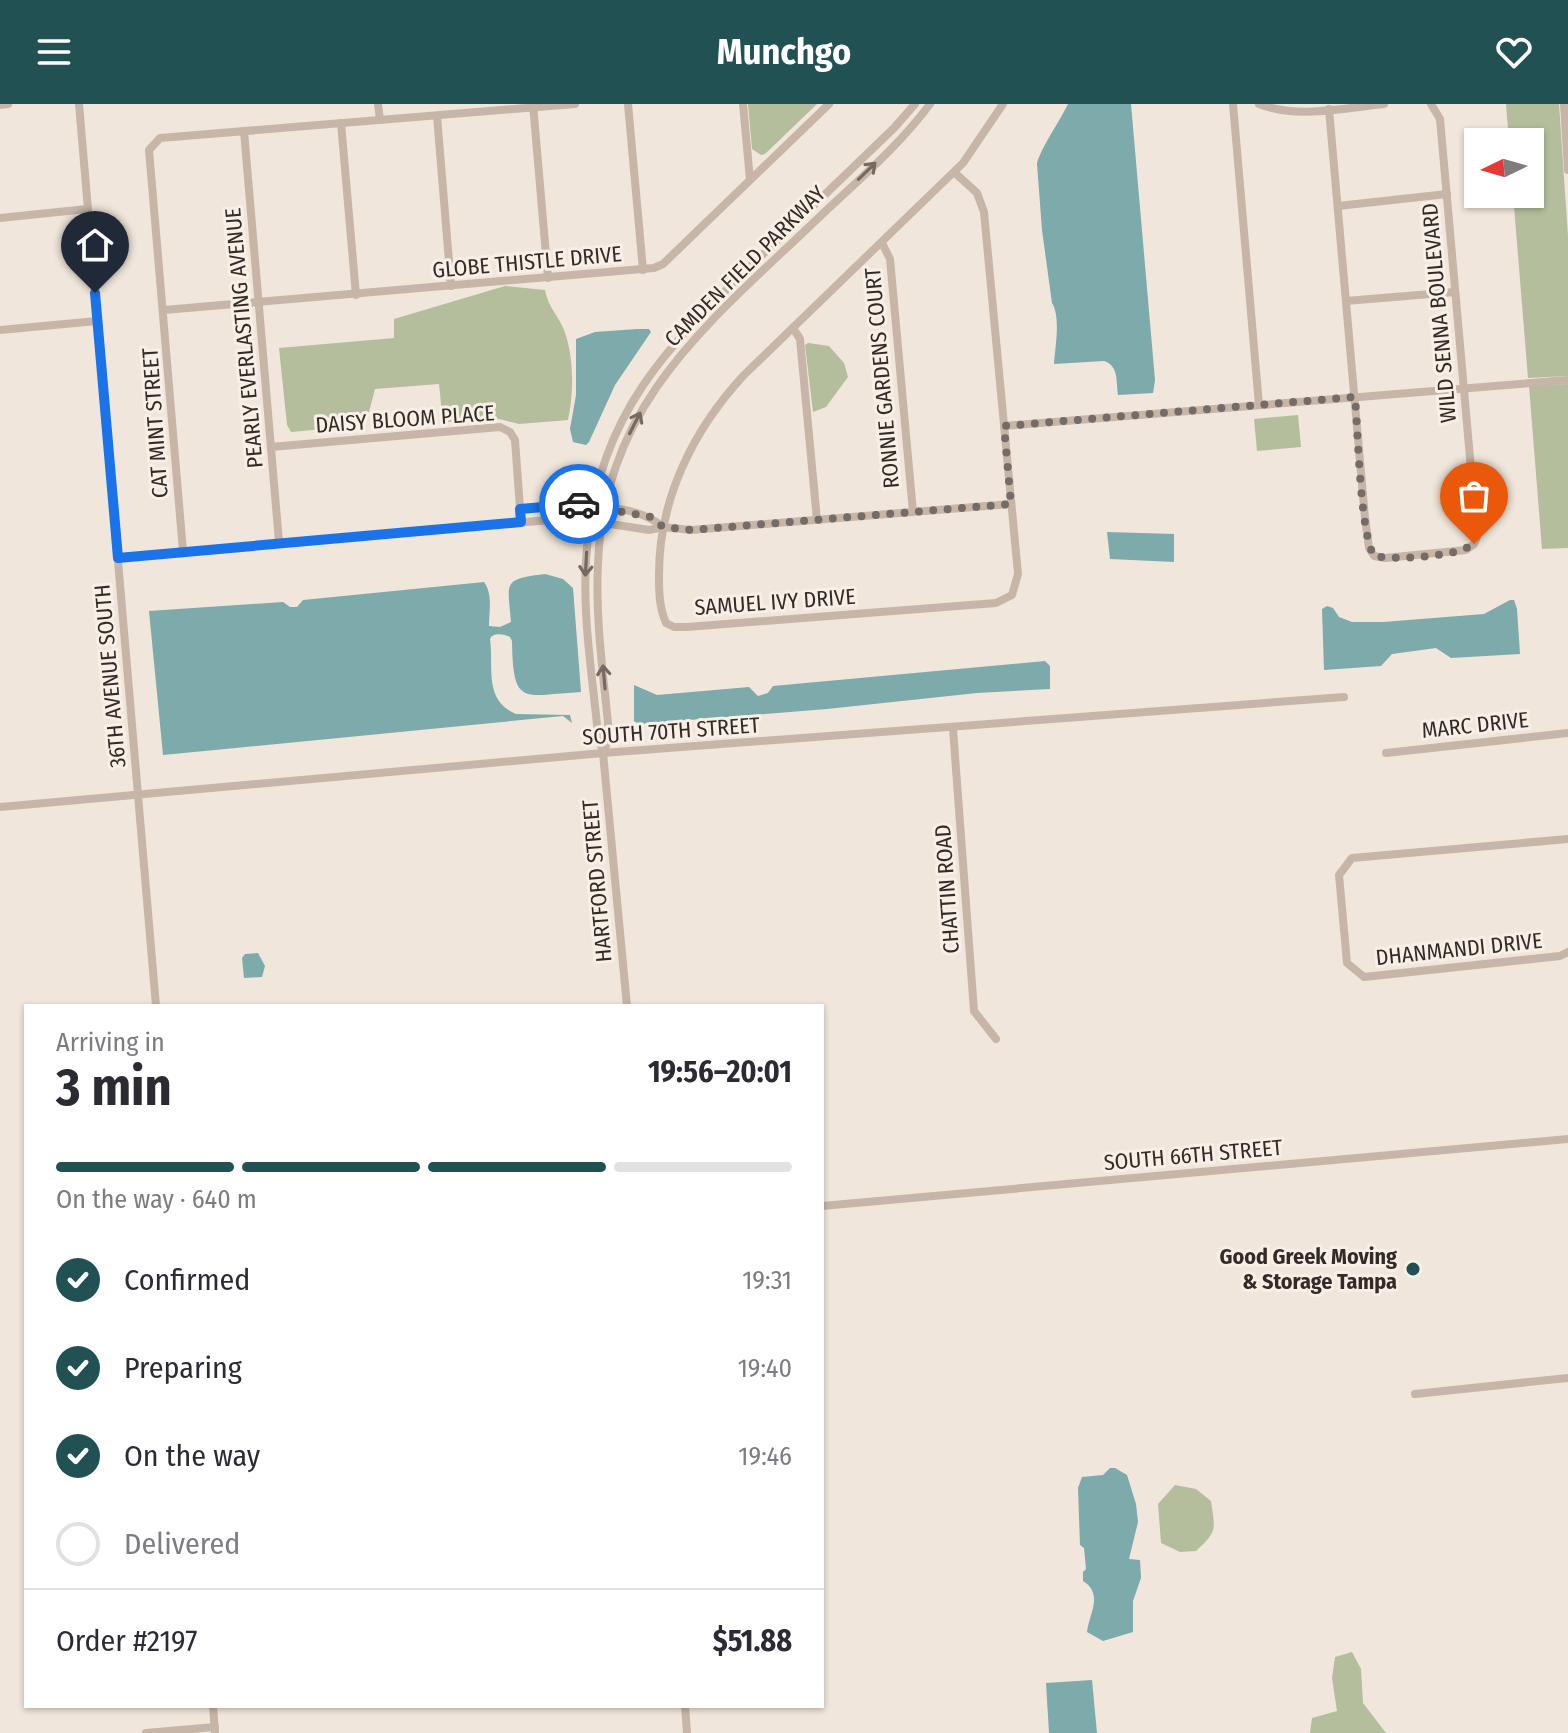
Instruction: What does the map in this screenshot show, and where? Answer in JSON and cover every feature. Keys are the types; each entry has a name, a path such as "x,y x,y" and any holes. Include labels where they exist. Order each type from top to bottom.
{"street":[{"path":"0,105 8,104"},
{"name":"36TH AVENUE SOUTH","path":"79,104 156,1004"},
{"path":"378,104 380,120"},
{"name":"CAT MINT STREET","path":"183,551 149,150 160,138 575,104"},
{"path":"628,104 643,270"},
{"path":"743,104 750,180"},
{"name":"GLOBE THISTLE DRIVE","path":"164,310 643,270 663,264 829,104"},
{"name":"CAMDEN FIELD PARKWAY","path":"603,753 598,734 585,591 593,506 608,454 621,424 662,356 692,323 894,128 915,104"},
{"name":"CAMDEN FIELD PARKWAY","path":"603,753 609,734 598,598 602,521 616,467 629,434 668,368 698,334 908,131 930,104"},
{"name":"SAMUEL IVY DRIVE","path":"954,172 977,193 984,212 1018,574 1016,588 1006,600 996,603 687,627 674,627 666,623 662,613 659,561 663,527 676,483 697,436 733,387 954,172 982,139 1003,104"},
{"path":"1233,104 1259,405"},
{"path":"1259,104 1277,111 1384,104"},
{"name":"WILD SENNA BOULEVARD","path":"1329,109 1369,548 1374,556 1385,558 1466,550 1477,537 1440,119 1431,104"},
{"path":"1564,104 1568,170"},
{"path":"533,106 548,278"},
{"path":"437,116 451,286"},
{"path":"341,123 356,295"},
{"name":"PEARLY EVERLASTING AVENUE","path":"244,131 279,542"},
{"path":"1338,206 1447,194"},
{"path":"0,218 87,209"},
{"name":"RONNIE GARDENS COURT","path":"882,243 890,259 913,512"},
{"path":"1346,301 1455,292"},
{"path":"0,330 97,321"},
{"path":"793,328 800,339 817,520"},
{"path":"1004,426 1568,380"},
{"name":"DAISY BLOOM PLACE","path":"271,447 500,427 510,432 515,440 521,522"},
{"path":"520,509 574,503 651,517 663,527"},
{"path":"118,558 521,522 591,520 649,530 663,527 691,530 1011,504"},
{"name":"SOUTH 70TH STREET","path":"0,807 603,753 953,729 1344,697"},
{"name":"CHATTIN ROAD","path":"953,729 974,1011 996,1039"},
{"name":"MARC DRIVE","path":"1386,753 1568,733"},
{"name":"HARTFORD STREET","path":"603,753 627,1004"},
{"name":"DHANMANDI DRIVE","path":"1568,839 1352,858 1339,875 1347,963 1364,977 1560,956 1568,952"},
{"name":"SOUTH 66TH STREET","path":"824,1206 1568,1139"},
{"path":"1415,1394 1568,1378"},
{"path":"146,1733 215,1730 213,1708"},
{"path":"685,1708 687,1733"}],"green space":[{"path":"748,104 817,104 761,155 752,149"},
{"path":"1506,104 1559,104 1568,236 1568,376 1528,378 1514,208 1544,208 1544,128 1508,128"},
{"path":"505,286 545,290 562,325 571,363 568,420 519,424 487,416 443,423 439,384 375,389 369,412 355,426 291,432 287,425 279,348 394,338 394,319"},
{"path":"805,345 829,346 844,363 848,377 826,407 813,412"},
{"path":"1568,384 1568,548 1542,549 1529,386"},
{"path":"1298,415 1301,447 1257,451 1254,419"},
{"path":"1175,1485 1196,1489 1211,1501 1213,1529 1196,1551 1180,1552 1161,1543 1158,1504"},
{"path":"1352,1652 1361,1669 1363,1703 1386,1733 1310,1733 1312,1718 1337,1711 1332,1678 1335,1657"}],"water":[{"path":"1068,104 1131,104 1155,380 1153,393 1118,395 1114,370 1104,361 1054,364 1056,316 1042,230 1037,164"},
{"path":"649,329 651,332 615,385 589,442 586,445 573,442 570,429 576,395 576,339 595,332"},
{"path":"1107,532 1174,534 1174,562 1110,559"},
{"path":"545,574 563,579 573,588 581,692 525,693 515,678 512,641 502,634 490,639 492,682 499,700 516,714 570,715 572,723 563,716 163,755 149,611 283,602 297,607 303,600 484,582 490,597 489,626 500,627 511,622 510,585 521,578"},
{"path":"1514,600 1517,609 1520,654 1451,658 1436,648 1392,654 1381,666 1324,670 1322,609 1327,606 1333,608 1339,617 1352,622 1383,622 1484,614"},
{"path":"1045,661 1050,666 1050,689 639,724 634,721 634,685 657,695 749,687 758,696 768,693 773,686"},
{"path":"258,953 265,966 262,977 244,978 242,958 245,954"},
{"path":"1110,1468 1127,1475 1136,1504 1138,1522 1129,1559 1140,1560 1141,1578 1133,1601 1133,1632 1103,1641 1087,1632 1094,1598 1093,1592 1083,1581 1086,1569 1084,1548 1080,1545 1078,1488 1082,1477 1103,1475"},
{"path":"1092,1680 1097,1733 1049,1733 1046,1683"}],"way so far":[{"path":"579,504 651,517 663,527 691,530 1011,504 1004,426 1355,397 1365,518 1369,548 1374,556 1426,555 1466,550 1474,544"}],"place":[{"name":"Good Greek Moving & Storage Tampa","path":"1413,1269"}],"route":[{"path":"95,293 118,558 521,522 520,509 579,504"}]}
